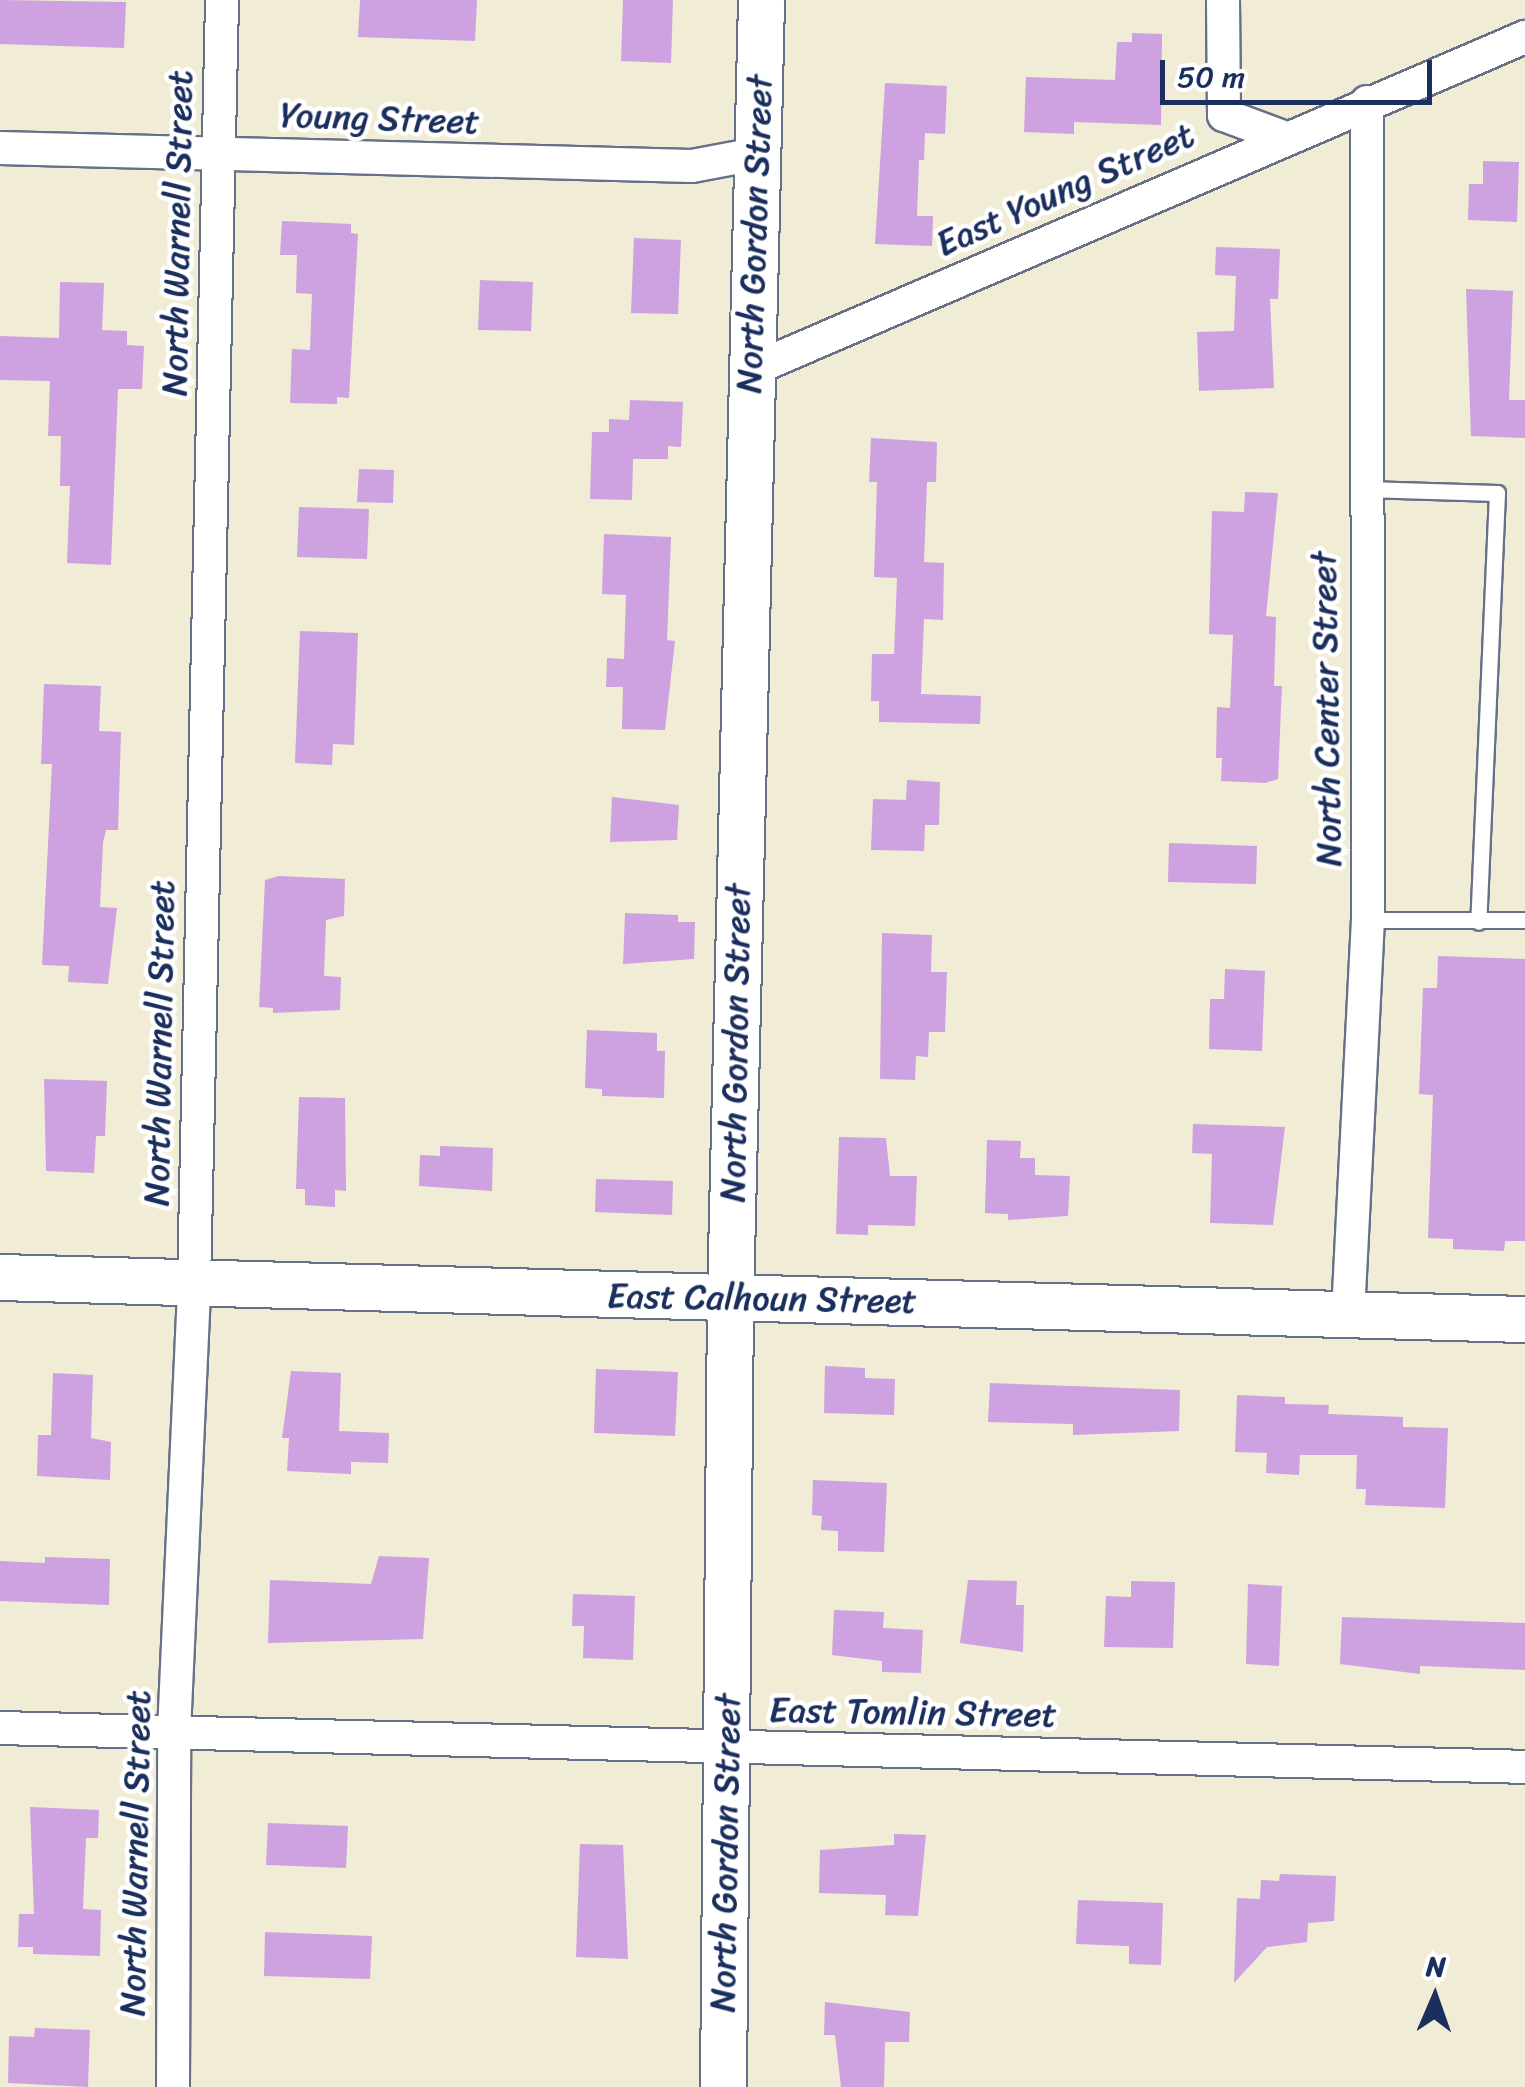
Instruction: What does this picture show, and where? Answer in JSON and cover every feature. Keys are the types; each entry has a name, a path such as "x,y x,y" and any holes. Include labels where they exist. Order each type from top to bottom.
{"street":[{"name":"North Warnell Street","path":"173,2087 174,1732 194,1284 222,0"},
{"name":"North Gordon Street","path":"722,2087 730,1298 749,371 762,0"},
{"path":"1223,0 1224,115 1283,137"},
{"name":"East Young Street","path":"749,371 1283,137 1525,37"},
{"name":"North Center Street","path":"1348,1314 1368,920 1364,489 1367,102"},
{"name":"Young Street","path":"0,148 692,166 756,154"},
{"name":"East Calhoun Street","path":"0,1276 1525,1319"},
{"name":"East Tomlin Street","path":"0,1728 1525,1767"}],"lane":[{"path":"1364,489 1498,493 1478,922"},
{"path":"1368,920 1525,920"}],"building":[{"path":"0,0 126,2 124,48 0,44"},
{"path":"360,0 477,0 475,41 358,37"},
{"path":"623,0 673,0 671,63 621,61"},
{"path":"1132,33 1162,34 1161,125 1074,122 1074,134 1024,132 1026,77 1115,80 1117,42 1132,42"},
{"path":"885,83 947,86 945,134 925,133 924,160 919,160 917,216 933,216 932,246 875,244"},
{"path":"1483,161 1519,162 1517,222 1468,220 1469,184 1483,184"},
{"path":"282,221 351,224 351,233 358,234 349,398 337,397 337,404 290,403 292,349 310,350 312,294 296,293 297,255 280,255"},
{"path":"634,238 681,240 678,314 631,313"},
{"path":"1216,247 1280,249 1278,299 1270,299 1274,388 1199,391 1197,332 1234,331 1236,276 1215,275"},
{"path":"480,280 533,282 531,331 478,330"},
{"path":"60,282 104,283 102,330 127,331 127,345 144,346 142,389 118,389 111,565 67,563 70,486 60,486 61,436 48,436 50,381 0,380 0,336 59,338"},
{"path":"1466,289 1513,291 1509,400 1525,400 1525,438 1471,436"},
{"path":"630,400 683,402 681,447 668,446 668,459 633,459 632,500 590,499 592,432 609,432 609,419 629,420"},
{"path":"871,438 937,442 936,482 927,482 924,562 944,563 943,620 924,619 921,694 981,696 980,724 879,722 879,701 871,701 872,654 894,654 897,578 874,577 877,482 869,482"},
{"path":"359,469 394,470 393,503 357,502"},
{"path":"1245,492 1278,493 1266,616 1276,617 1274,686 1282,686 1278,779 1265,783 1221,781 1222,758 1216,758 1217,707 1230,708 1233,635 1209,634 1212,511 1244,512"},
{"path":"299,507 369,509 367,559 297,557"},
{"path":"604,534 671,537 667,640 675,641 665,730 622,729 623,687 606,687 607,658 624,659 626,595 602,594"},
{"path":"300,631 358,633 354,745 333,744 332,765 295,763"},
{"path":"44,684 101,686 99,731 121,732 118,830 106,830 103,843 100,907 117,908 108,984 68,982 69,966 42,965 52,764 41,764"},
{"path":"907,780 940,782 939,825 925,825 924,851 871,850 873,799 906,800"},
{"path":"612,797 679,805 677,840 610,842"},
{"path":"1169,843 1257,846 1256,884 1168,882"},
{"path":"279,876 345,879 344,916 326,920 324,976 341,977 340,1010 273,1013 273,1008 259,1007 265,880"},
{"path":"625,913 678,915 678,922 695,922 694,959 623,964"},
{"path":"882,933 932,935 931,972 947,972 945,1032 929,1032 928,1057 916,1056 915,1080 880,1079"},
{"path":"1438,956 1525,959 1525,1241 1505,1241 1504,1251 1453,1249 1453,1239 1428,1238 1433,1095 1419,1094 1423,988 1437,988"},
{"path":"1225,969 1265,971 1262,1051 1209,1049 1210,999 1224,999"},
{"path":"587,1030 657,1033 657,1051 665,1051 664,1098 602,1096 602,1089 585,1088"},
{"path":"44,1079 107,1081 105,1136 96,1136 94,1173 46,1171"},
{"path":"299,1097 345,1098 346,1191 335,1190 335,1207 305,1205 305,1189 296,1189"},
{"path":"1193,1124 1285,1127 1273,1225 1210,1223 1212,1154 1192,1153"},
{"path":"839,1137 886,1138 890,1176 917,1176 915,1226 868,1225 868,1235 836,1234"},
{"path":"987,1140 1021,1141 1020,1158 1035,1158 1035,1175 1070,1176 1068,1216 1008,1220 1008,1214 985,1213"},
{"path":"440,1146 493,1148 492,1191 419,1186 420,1155 440,1156"},
{"path":"596,1179 673,1181 672,1215 595,1212"},
{"path":"825,1366 865,1368 865,1378 895,1379 894,1415 824,1413"},
{"path":"596,1369 678,1372 675,1436 594,1433"},
{"path":"291,1371 341,1373 339,1431 389,1433 388,1463 351,1462 351,1474 287,1471 289,1438 282,1438"},
{"path":"53,1373 93,1375 91,1438 111,1442 110,1480 37,1476 38,1435 51,1435"},
{"path":"990,1383 1180,1390 1179,1431 1073,1435 1073,1424 988,1422"},
{"path":"1237,1395 1285,1397 1285,1404 1329,1405 1328,1414 1403,1417 1403,1427 1448,1428 1445,1508 1365,1505 1366,1489 1356,1489 1357,1455 1300,1455 1299,1475 1266,1473 1267,1453 1235,1452"},
{"path":"813,1480 887,1483 884,1552 838,1551 838,1531 821,1530 822,1516 812,1515"},
{"path":"379,1556 429,1558 423,1639 268,1643 270,1580 371,1584"},
{"path":"45,1557 110,1559 109,1605 0,1601 0,1561 45,1563"},
{"path":"968,1580 1017,1581 1016,1605 1024,1605 1023,1652 960,1643"},
{"path":"1131,1581 1175,1582 1173,1648 1104,1647 1106,1596 1131,1597"},
{"path":"1248,1584 1282,1586 1279,1666 1246,1664"},
{"path":"573,1594 635,1596 633,1660 583,1658 584,1626 572,1626"},
{"path":"834,1610 884,1612 883,1628 923,1630 921,1673 882,1672 882,1661 832,1655"},
{"path":"1342,1617 1525,1623 1525,1670 1420,1666 1420,1674 1340,1664"},
{"path":"30,1807 99,1810 98,1838 86,1838 83,1909 101,1910 100,1956 33,1954 33,1947 18,1947 19,1914 34,1914"},
{"path":"268,1823 348,1826 346,1868 266,1865"},
{"path":"894,1834 926,1835 918,1916 885,1915 886,1895 819,1893 820,1850 894,1845"},
{"path":"580,1844 623,1845 628,1959 576,1957"},
{"path":"1280,1874 1336,1876 1334,1921 1308,1923 1307,1942 1267,1947 1234,1983 1237,1898 1260,1899 1261,1880 1279,1881"},
{"path":"1078,1900 1163,1903 1161,1965 1129,1964 1129,1946 1076,1944"},
{"path":"265,1932 372,1936 370,1979 264,1976"},
{"path":"825,2002 910,2012 909,2042 885,2042 884,2087 841,2087 835,2035 824,2035"},
{"path":"35,2028 90,2030 88,2087 8,2083 9,2036 34,2037"}]}
